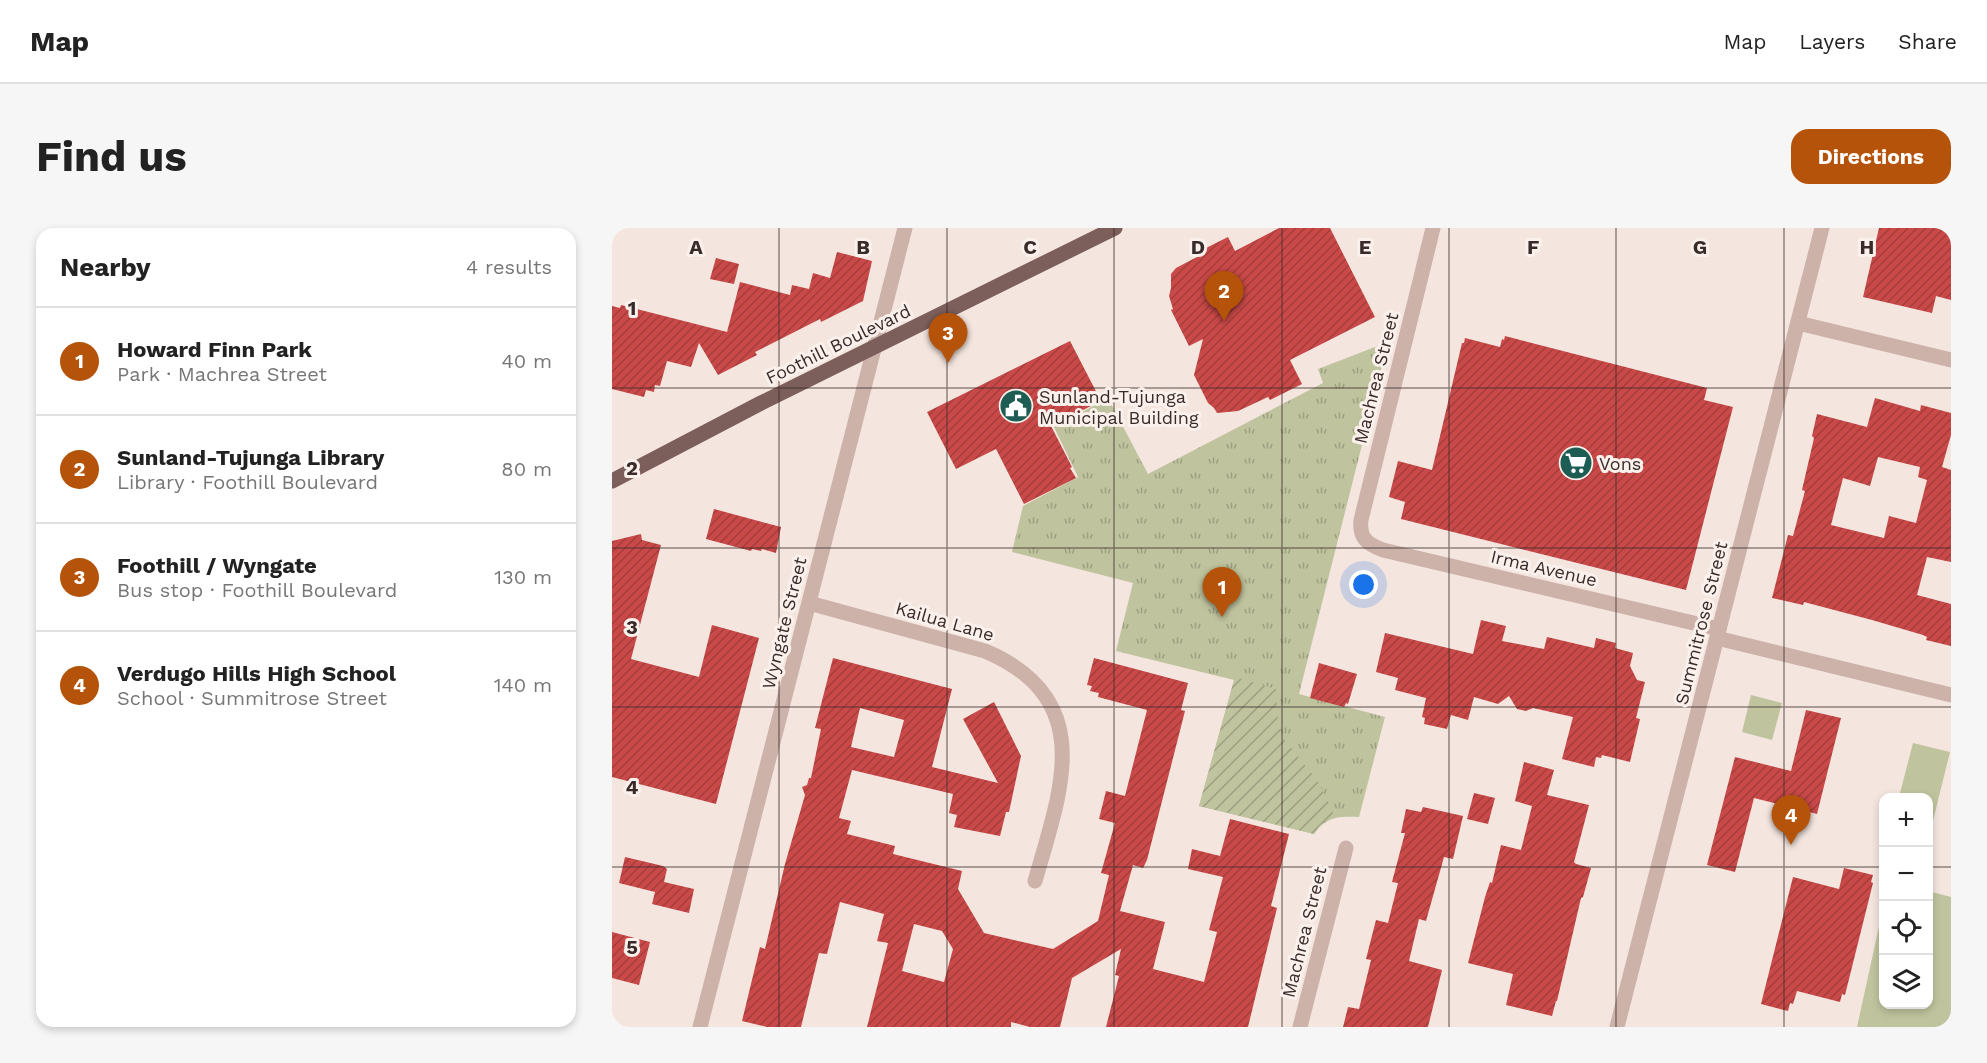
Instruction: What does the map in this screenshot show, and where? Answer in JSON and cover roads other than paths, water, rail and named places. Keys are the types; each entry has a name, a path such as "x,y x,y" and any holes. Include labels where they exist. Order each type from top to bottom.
{"main road":[{"name":"Foothill Boulevard","path":"612,481 761,403 1115,228"}],"street":[{"name":"Wyngate Street","path":"700,1027 905,228"},
{"name":"Machrea Street","path":"1364,538 1360,530 1361,520 1433,228"},
{"name":"Summitrose Street","path":"1617,1027 1822,228"},
{"path":"1798,323 1951,360"},
{"name":"Irma Avenue","path":"1364,538 1372,546 1383,550 1951,695"},
{"name":"Kailua Lane","path":"809,603 985,651 1005,660 1036,684 1056,714 1060,728 1062,777 1035,881"},
{"name":"Machrea Street","path":"1300,1027 1346,848"}],"place":[{"name":"Sunland-Tujunga Library","path":"1224,321"},
{"name":"Foothill / Wyngate","path":"948,363"},
{"name":"Sunland-Tujunga Municipal Building","path":"1016,406"},
{"name":"Vons","path":"1576,463"},
{"name":"Howard Finn Park","path":"1222,617"},
{"name":"Verdugo Hills High School","path":"1791,845"}]}
